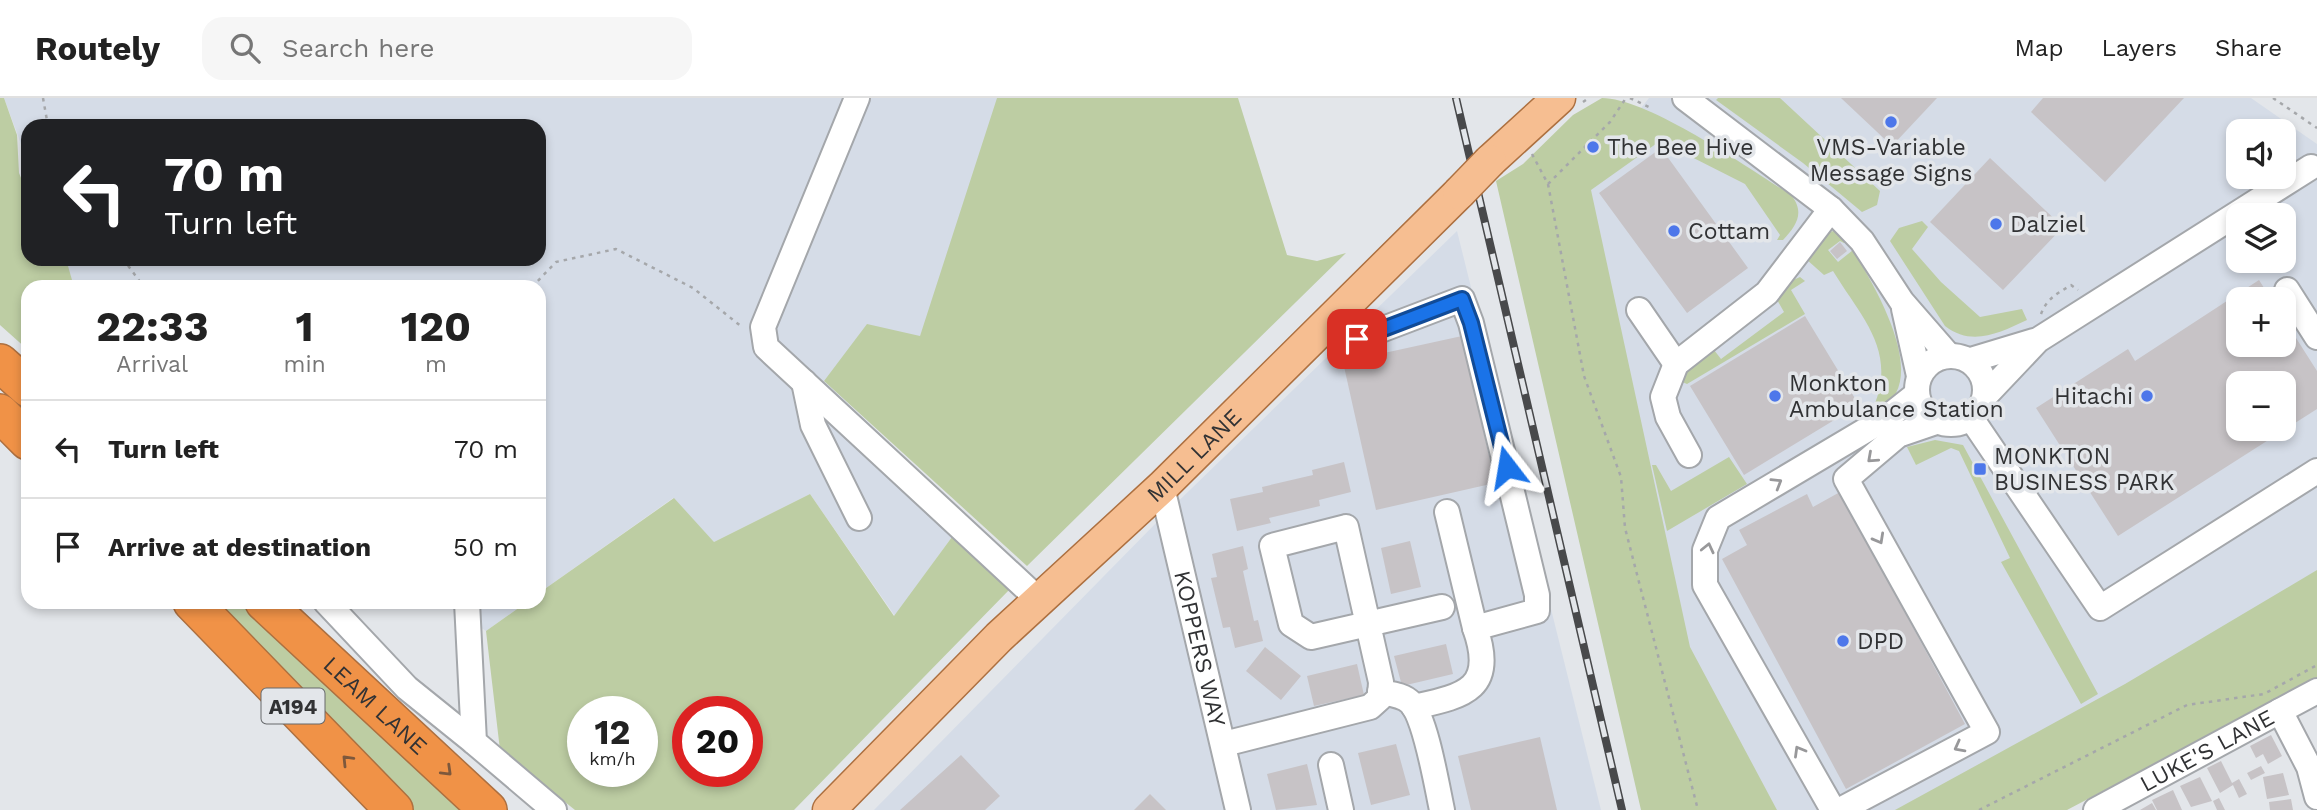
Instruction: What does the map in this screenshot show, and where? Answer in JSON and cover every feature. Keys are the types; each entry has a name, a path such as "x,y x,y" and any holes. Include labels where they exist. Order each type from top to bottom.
{"highway":[{"path":"0,363 21,382"},
{"path":"0,413 21,434"},
{"name":"A194","path":"199,609 394,810"},
{"name":"LEAM LANE","path":"272,609 488,810"}],"main road":[{"name":"MILL LANE","path":"829,810 1039,600 1162,487 1490,161 1559,98"}],"street":[{"path":"857,98 763,327 766,347 1039,600"},
{"path":"1683,100 1831,209 1862,241 1902,302 1984,383 1985,396"},
{"path":"1832,810 1705,585 1705,550 1718,518 1895,413 1918,385 1928,366 1960,358 2036,330 2311,167"},
{"path":"1689,456 1668,417 1663,397 1676,365 1767,293 1831,209"},
{"path":"1357,339 1462,299 1471,323 1537,595 1537,611 1475,628"},
{"path":"1902,302 1920,406 1936,422"},
{"path":"2296,304 2317,337"},
{"path":"1639,310 1676,365"},
{"path":"1840,810 1987,732 1846,479 1898,435 1936,422 1960,424 1971,418 2036,330"},
{"path":"804,382 813,425 859,518"},
{"path":"1971,418 2100,608 2317,471"},
{"name":"KOPPERS WAY","path":"1162,487 1238,810"},
{"path":"1414,707 1456,698 1470,691 1481,670 1475,628 1447,512"},
{"path":"1224,744 1370,707 1380,698 1368,624 1346,527 1272,546 1290,624 1311,637 1368,624 1442,607"},
{"path":"333,609 407,688 554,810"},
{"path":"467,609 474,742"},
{"name":"LUKE'S LANE","path":"2096,810 2317,691"},
{"path":"1381,692 1397,695 1414,707 1420,718 1442,810"},
{"path":"2280,711 2309,766 2316,786"},
{"path":"1331,765 1341,810"}],"path":[{"path":"43,98 47,119"},
{"path":"1548,184 1610,122 1628,98 1651,108"},
{"path":"2273,98 2317,128"},
{"path":"1521,133 1548,184 1584,376 1621,477 1625,528 1698,810"},
{"path":"539,280 556,262 617,249 693,288 766,347"},
{"path":"2036,330 2045,301 2071,285 2088,292"},
{"path":"1979,810 2187,705 2264,694 2317,665"}],"shaded area":[{"path":"4,98 1011,98 920,336 824,381 967,516 895,616 810,494 714,542 673,498 546,588 546,280 70,280 66,266 546,266 546,119 21,119 21,144"},
{"name":"MONKTON BUSINESS PARK","path":"1649,98 2251,98 2281,119 2226,119 2226,189 2296,189 2296,129 2317,144 2317,653 1964,810 1703,810 1554,198 1618,137"},
{"path":"1457,231 1601,810 874,810 1159,520"},
{"path":"453,609 517,609 486,631"}],"green space":[{"path":"0,98 4,98 17,135 21,178 21,266 68,266 72,280 21,280 21,344 0,325"},
{"path":"997,98 1238,98 1287,255 1317,261 1346,253 1027,566 824,381 867,324 920,336"},
{"path":"1602,98 1622,101 1645,110 1698,137 1791,195 1798,207 1798,218 1792,229 1783,240 1777,240 1780,235 1745,184 1660,141 1591,190 1690,647 1777,810 1641,810 1496,181 1523,164 1573,115"},
{"path":"1780,98 1880,191 1877,205 1862,212 1803,163 1716,100"},
{"path":"1922,221 1928,227 1912,249 1941,282 1980,317 2022,309 2027,320 1996,333 1975,337 1965,336 1945,326 1890,241 1899,228"},
{"path":"1834,231 1848,239 1844,243 1840,241 1828,250 1838,262 1853,250 1871,280 1896,339 1901,377 1895,395 1881,409 1874,406 1880,386 1881,368 1873,335 1833,271 1824,275 1806,259 1823,233"},
{"path":"1800,277 1805,281 1791,290 1805,314 1687,384 1680,381 1692,365 1714,350 1721,359 1784,312 1776,298 1791,281"},
{"path":"1935,440 1963,445 2098,694 2081,704 2001,562 2010,558 1959,451 1951,448 1916,465 1907,447"},
{"path":"1729,457 1747,484 1667,531 1652,465 1656,465 1671,491"},
{"path":"810,494 894,616 952,537 1009,590 794,810 575,810 500,750 486,631 517,609 546,609 546,588 674,498 714,542"},
{"path":"2317,570 2317,678 2067,810 1895,810 2125,684"},
{"path":"212,609 257,609 469,810 407,810"}],"building":[{"name":"VMS-Variable Message Signs","path":"1841,98 1937,98 1892,146"},
{"path":"2043,98 2184,98 2105,182 2031,112"},
{"name":"Cottam","path":"1661,148 1748,268 1687,313 1599,193"},
{"name":"Dalziel","path":"1990,158 2063,227 2003,290 1930,222"},
{"path":"1840,242 1847,251 1837,259 1830,251"},
{"name":"Hitachi","path":"2259,280 2263,287 2248,287"},
{"name":"Hitachi","path":"2226,302 2226,357 2296,357 2296,338 2317,371 2317,409 2296,422 2296,371 2226,371 2226,441 2267,441 2118,536 2036,408 2128,349 2135,361"},
{"name":"Monkton Ambulance Station","path":"1805,316 1859,405 1744,475 1690,386"},
{"path":"1462,336 1495,483 1376,510 1343,362"},
{"path":"1344,462 1351,492 1319,500 1320,506 1269,518 1271,523 1237,531 1230,499 1263,492 1262,487 1313,475 1312,470"},
{"name":"DPD","path":"1840,492 1965,724 1846,789 1722,559 1747,545 1739,530 1807,494 1813,507"},
{"path":"1410,541 1421,587 1391,594 1381,548"},
{"path":"1243,546 1248,569 1243,571 1254,621 1258,620 1263,641 1235,648 1230,627 1223,628 1211,578 1217,577 1212,554"},
{"path":"1446,644 1453,674 1402,686 1394,656"},
{"path":"1265,647 1301,676 1281,700 1246,671"},
{"path":"1357,664 1364,695 1314,706 1307,676"},
{"path":"2271,735 2282,756 2268,764 2263,754 2256,758 2250,746"},
{"path":"1540,737 1557,810 1471,810 1458,756"},
{"path":"1396,744 1410,795 1371,805 1358,753"},
{"path":"961,755 1000,796 985,810 900,810"},
{"path":"2221,761 2232,783 2239,779 2247,794 2239,798 2233,785 2220,793 2207,768"},
{"path":"1307,764 1317,805 1276,810 1267,774"},
{"path":"2261,766 2265,773 2251,780 2247,773"},
{"path":"2283,773 2289,795 2267,799 2263,777"},
{"path":"2200,777 2212,801 2191,807 2180,786"},
{"path":"2173,790 2182,810 2157,810 2152,800"},
{"path":"1150,794 1166,810 1134,810"},
{"path":"2219,798 2225,810 2217,810 2213,801"},
{"path":"2291,799 2293,810 2270,810 2269,802"},
{"path":"2152,803 2156,810 2140,810"}],"railway":[{"path":"1456,98 1622,810"}],"place":[{"name":"VMS-Variable Message Signs","path":"1891,122"},
{"name":"The Bee Hive","path":"1593,147"},
{"name":"Dalziel","path":"1996,224"},
{"name":"Cottam","path":"1674,231"},
{"name":"Monkton Ambulance Station","path":"1775,396"},
{"name":"Hitachi","path":"2147,396"},
{"name":"MONKTON BUSINESS PARK","path":"1980,469"},
{"name":"DPD","path":"1843,641"}],"route":[{"path":"1357,339 1462,299 1471,323 1507,467"}]}
